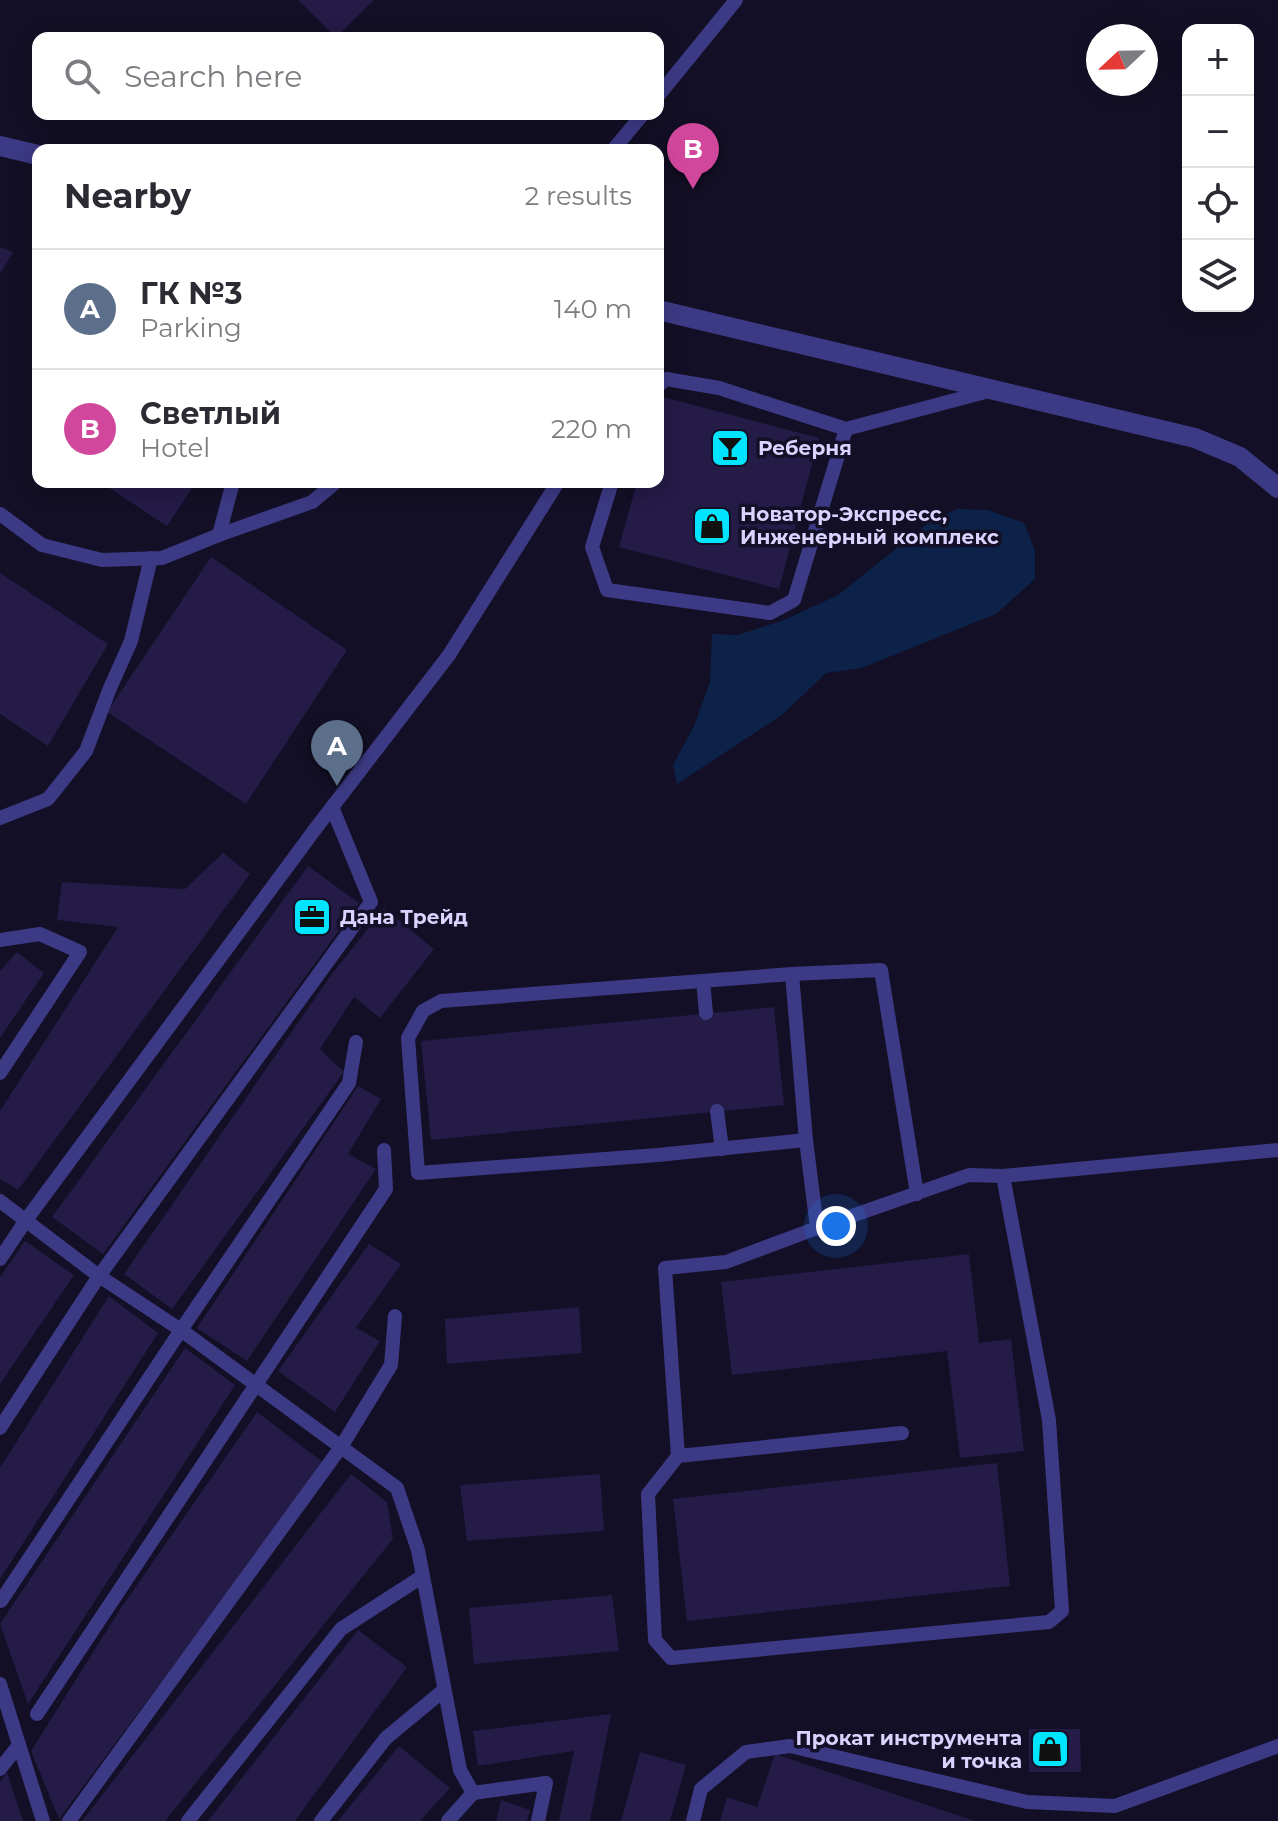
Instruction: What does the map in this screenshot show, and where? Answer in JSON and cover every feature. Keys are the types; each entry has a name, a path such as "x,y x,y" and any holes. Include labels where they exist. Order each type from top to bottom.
{"street":[{"path":"0,146 32,154"},
{"path":"664,311 1195,438 1240,457 1278,488"}],"lane":[{"path":"664,89 736,0"},
{"path":"618,144 638,120"},
{"path":"664,381 719,388 846,429 993,390"},
{"path":"610,488 592,547 607,590 770,613 794,600 846,429"},
{"path":"219,535 231,488"},
{"path":"0,514 42,545 102,560 162,558 312,502 329,488"},
{"path":"0,1259 332,807 449,655 554,488"},
{"path":"0,818 48,799 86,751 131,641 151,558"},
{"path":"0,1428 99,1276 371,902 332,807"},
{"path":"0,940 40,934 80,952 0,1073"},
{"path":"806,1140 418,1173 408,1038 423,1011 441,1001 881,970 917,1194"},
{"path":"792,974 817,1228"},
{"path":"703,981 706,1013"},
{"path":"1,1601 349,1083 356,1042"},
{"path":"717,1111 722,1149"},
{"path":"37,1714 386,1189 384,1150"},
{"path":"1003,1176 1049,1420 1062,1611 1049,1622 671,1658 655,1640 648,1494 678,1456 665,1268 726,1262 969,1175 1003,1176 1278,1150"},
{"path":"0,1201 99,1276 181,1330 397,1488 418,1550 460,1770 473,1793"},
{"path":"69,1821 341,1447 391,1365 395,1316"},
{"path":"678,1456 902,1433"},
{"path":"188,1821 341,1629 423,1576"},
{"path":"0,1684 43,1821"},
{"path":"321,1821 386,1738 444,1690"},
{"path":"0,1769 19,1745"},
{"path":"693,1821 701,1789 746,1752 790,1746 1027,1802 1115,1806 1278,1746"},
{"path":"448,1821 473,1793 546,1783 538,1821"}],"water":[{"path":"957,509 988,510 1024,523 1035,551 1035,579 996,614 862,668 826,673 782,715 677,784 673,765 694,726 710,682 712,634 738,635 784,620 838,595 931,521"}],"building":[{"path":"298,0 374,0 341,32 331,32"},
{"path":"0,247 13,252 0,274"},
{"path":"664,397 819,438 779,589 619,547 635,488 664,488"},
{"path":"109,488 192,488 167,526"},
{"path":"211,557 347,650 246,804 107,712"},
{"path":"0,573 108,644 48,746 0,714"},
{"path":"223,853 250,874 18,1190 0,1179 0,1111 118,927 57,920 62,882 185,889"},
{"path":"308,866 359,903 103,1254 52,1217"},
{"path":"384,908 434,949 380,1018 354,997 320,1049 344,1072 172,1309 124,1274 329,978"},
{"path":"17,952 44,973 0,1038 0,971"},
{"path":"774,1007 784,1105 431,1140 421,1041"},
{"path":"358,1086 381,1099 348,1154 376,1169 247,1361 197,1328"},
{"path":"25,1241 74,1275 0,1384 0,1277"},
{"path":"369,1244 401,1264 356,1328 380,1341 335,1412 278,1371"},
{"path":"969,1254 979,1343 1011,1339 1024,1451 960,1458 947,1351 732,1375 721,1282"},
{"path":"109,1296 158,1333 0,1579 0,1468"},
{"path":"579,1307 582,1353 447,1364 445,1319"},
{"path":"185,1348 235,1385 28,1704 0,1624"},
{"path":"257,1412 324,1463 59,1819 31,1751 119,1611"},
{"path":"997,1463 1010,1586 687,1621 673,1499"},
{"path":"351,1474 387,1502 393,1539 165,1821 82,1821"},
{"path":"600,1474 604,1531 467,1541 460,1485"},
{"path":"612,1595 619,1651 474,1664 469,1608"},
{"path":"358,1630 407,1667 295,1821 208,1821"},
{"path":"611,1714 590,1821 559,1821 574,1751 478,1766 473,1731"},
{"path":"1029,1729 1080,1729 1081,1772 1029,1772"},
{"path":"399,1746 450,1788 420,1821 338,1821"},
{"path":"640,1752 686,1765 670,1821 621,1821"},
{"path":"775,1754 972,1821 720,1821 727,1797 757,1807"},
{"path":"7,1772 23,1821 0,1821 0,1782"},
{"path":"501,1800 530,1810 527,1821 496,1821"}],"place":[{"name":"Светлый","path":"693,189"},
{"name":"Реберня","path":"730,448"},
{"name":"Новатор-Экспресс, Инженерный комплекс","path":"712,526"},
{"name":"ГК №3","path":"337,786"},
{"name":"Дана Трейд","path":"312,917"},
{"name":"Прокат инструмента и точка","path":"1050,1749"}]}
